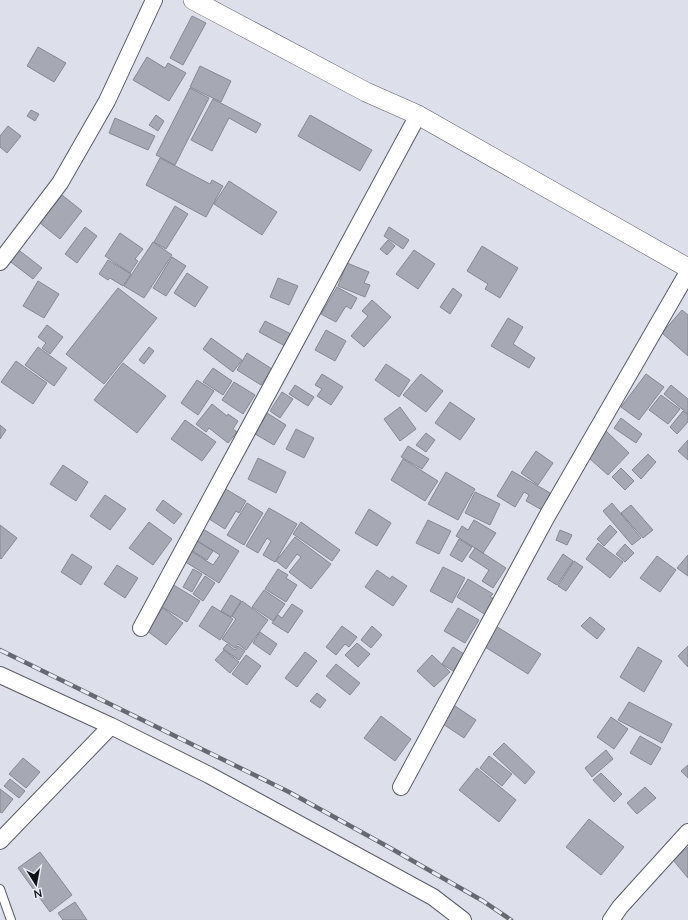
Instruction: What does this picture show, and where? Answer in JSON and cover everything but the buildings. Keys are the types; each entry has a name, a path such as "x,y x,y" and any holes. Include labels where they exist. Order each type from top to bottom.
{"street":[{"path":"0,262 60,183 108,100 154,0"},
{"path":"192,0 366,92 418,115 688,268"},
{"path":"141,628 418,115"},
{"path":"401,787 546,518 688,272"},
{"path":"0,675 111,726 209,775 433,897 463,920"},
{"path":"0,841 111,726"},
{"path":"610,920 688,832"}],"lane":[{"path":"0,889 11,920"}],"railway":[{"path":"0,650 289,792 483,901 511,920"}]}
